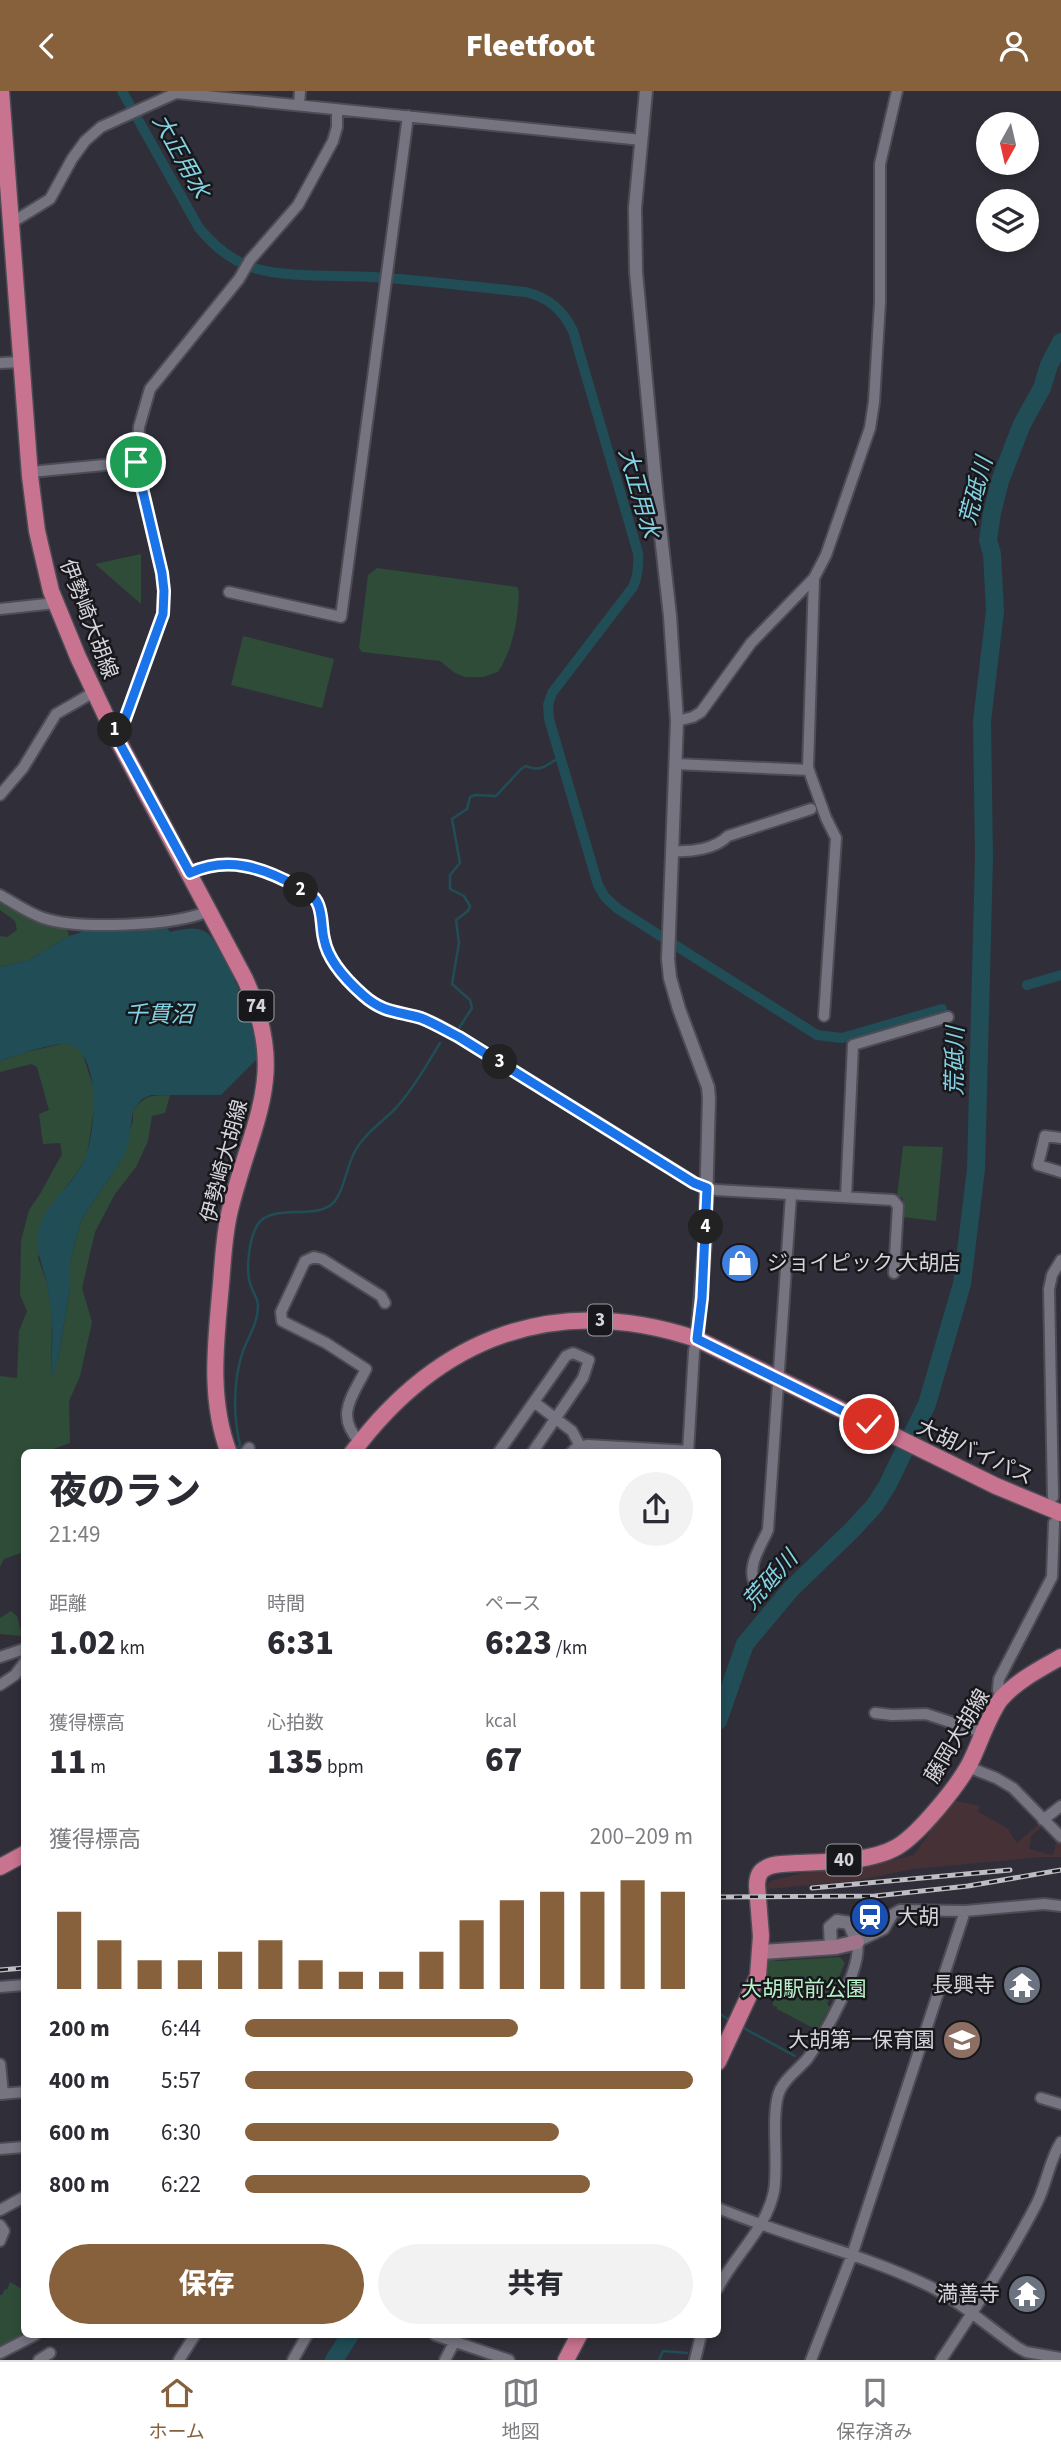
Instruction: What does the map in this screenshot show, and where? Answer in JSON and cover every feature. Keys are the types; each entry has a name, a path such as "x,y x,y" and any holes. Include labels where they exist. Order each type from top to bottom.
{"main road":[{"name":"伊勢崎大胡線","path":"1,91 30,472 37,531 51,591 113,731 251,992 263,1025 267,1054 263,1096 231,1205 225,1241 215,1375 219,1419 226,1449"},
{"name":"大胡バイパス","path":"356,1447 394,1402 425,1375 471,1348 504,1334 550,1323 607,1320 646,1325 697,1339 1026,1500 1057,1518"},
{"name":"藤岡大胡線","path":"721,2052 758,1976 761,1952 757,1886 763,1869 774,1865 842,1860 890,1851 915,1833 968,1767 1002,1699 1020,1682 1061,1657"},
{"path":"0,1867 21,1856"},
{"path":"761,1952 831,1947 857,1942"},
{"path":"566,2360 577,2338"}],"street":[{"path":"299,105 300,91"},
{"path":"646,91 635,208 636,272 670,616 677,721 674,852 668,949 674,993 708,1087 703,1288 694,1351 689,1449"},
{"path":"677,721 701,712 751,643 814,578 826,555 870,428 874,402 880,302 880,164 897,91"},
{"path":"11,223 50,199 72,159 85,141 101,127 176,92 642,140"},
{"path":"113,731 120,727 125,719 163,614 162,573 136,462 139,427 150,389 242,274 250,260 298,205 333,141 337,127 337,110"},
{"path":"229,592 341,617 408,116"},
{"path":"0,363 21,362"},
{"path":"30,472 136,462"},
{"path":"814,578 809,770 836,838 824,1016"},
{"path":"0,608 56,603"},
{"path":"0,795 23,768 56,714 94,692"},
{"path":"677,765 809,770"},
{"path":"674,852 720,844 728,836 811,809"},
{"path":"190,873 217,865 245,865 282,879 312,896 321,914 324,940 331,957 343,976 365,997 386,1011 425,1019 459,1037 694,1183 707,1188 893,1200 898,1206 894,1273"},
{"path":"0,895 35,915 64,922 140,925 209,911"},
{"path":"846,1197 853,1045 948,1017"},
{"path":"1061,1138 1049,1135 1043,1138 1038,1165 1061,1172"},
{"path":"756,1586 752,1578 753,1564 768,1530 791,1195"},
{"path":"356,1447 346,1408 366,1369 326,1343 282,1321 281,1312 305,1261 314,1257 322,1259 381,1296 385,1303"},
{"path":"1053,1497 1056,1404 1049,1289 1052,1275 1061,1260"},
{"path":"501,1449 568,1354 573,1353 589,1360 583,1378 535,1449"},
{"path":"534,1402 572,1431 575,1449"},
{"path":"1002,1699 998,1690 999,1679 1052,1577 1057,1518"},
{"path":"0,1657 21,1650"},
{"path":"0,1685 15,1675 21,1667"},
{"path":"875,1713 892,1716 926,1714 984,1733"},
{"path":"968,1767 1013,1788 1061,1837"},
{"path":"1043,1819 1061,1806"},
{"path":"857,1942 884,1929 893,1914 900,1910 965,1911 1044,1904 1061,1906"},
{"path":"810,2360 852,2255 965,1911"},
{"path":"721,2283 759,2225 774,2189 779,2091 810,2054 842,1997 858,1959 857,1942 849,1923 836,1921 830,1927 831,1947"},
{"path":"0,1987 21,1985"},
{"path":"0,2064 1,2094 21,2092"},
{"path":"1041,2098 1061,2103"},
{"path":"941,2360 1014,2245 1039,2199 1061,2142"},
{"path":"0,2149 21,2147"},
{"path":"0,2210 21,2199"},
{"path":"721,2209 759,2225 852,2255 932,2287 1026,2352 1061,2358"},
{"path":"0,2225 4,2231 0,2241"},
{"path":"0,2353 29,2338"},
{"path":"179,2360 193,2338"},
{"path":"293,2360 305,2338"},
{"path":"445,2360 456,2338 509,2360"},
{"path":"695,2360 701,2338"},
{"path":"40,2360 50,2353"}],"shaded area":[{"path":"950,1800 980,1806 978,1812 1007,1828 1017,1843 1040,1823 1043,1826 1031,1836 1029,1849 1052,1855 1057,1838 1061,1842 1061,1857 913,1869 854,1881 767,1889 771,1881 803,1873 881,1863 914,1855 930,1832 933,1819"}],"green space":[{"path":"141,554 141,604 95,564"},
{"path":"377,568 517,587 519,592 514,634 498,672 483,677 465,677 440,661 362,652 359,648 368,575"},
{"path":"243,636 334,659 322,708 231,685"},
{"path":"0,901 37,920 66,926 69,936 29,960 0,967 0,936 7,937 17,930 15,921 0,910"},
{"path":"65,1043 78,1048 83,1055 96,1095 87,1155 53,1204 38,1258 47,1283 52,1315 51,1378 58,1358 70,1289 70,1262 81,1220 122,1159 133,1120 133,1110 149,1097 170,1095 165,1113 152,1116 148,1141 136,1167 115,1194 95,1232 82,1288 92,1322 80,1376 69,1401 70,1443 53,1449 21,1449 21,1553 4,1559 0,1567 0,1376 17,1378 19,1331 27,1311 20,1295 21,1241 29,1210 62,1154 60,1143 43,1144 39,1114 49,1110 37,1067 31,1064 0,1072 0,1061"},
{"path":"903,1146 943,1147 936,1221 903,1217 903,1198 897,1197"},
{"path":"11,1611 17,1616 21,1636 0,1634 0,1618"},
{"name":"大胡駅前公園","path":"840,1957 845,1963 827,2004 830,2007 817,2030 777,2009 772,2005 776,1996 759,1988 767,1959 778,1961"},
{"path":"10,2282 21,2288 21,2337 0,2349 0,2295 7,2290"}],"water":[{"name":"千貫沼","path":"167,927 170,932 198,929 215,941 240,992 253,1030 258,1058 221,1095 151,1095 142,1099 133,1110 128,1145 122,1159 81,1220 70,1262 70,1289 58,1358 51,1381 52,1320 37,1240 46,1212 75,1176 86,1156 92,1129 91,1076 79,1050 67,1044 44,1047 0,1061 0,967 29,960 69,936 88,930 149,930"}],"waterway":[{"name":"大正用水","path":"122,91 199,228 230,257 254,268 281,273 390,278 526,292 548,301 560,311 573,331 638,553 638,571 633,587 552,693 548,705 549,719 598,885 605,897 618,909 817,1035 842,1038 942,1009"},
{"name":"荒砥川","path":"721,1712 745,1644 791,1589 875,1505 887,1486 927,1404 962,1284 976,1169 984,857 982,721 995,611 992,554 988,540 1000,481 1022,424 1042,388 1049,365 1061,342"},
{"path":"457,1031 472,1008 470,1000 452,984 459,943 456,920 468,911 470,906 464,896 450,889 450,875 460,863 452,819 467,809 470,797 496,796 521,769 526,766 540,768 561,756"},
{"name":"大正用水","path":"1027,985 1061,975"},
{"path":"237,1449 240,1445 235,1410 237,1374 258,1312 248,1272 250,1246 255,1230 258,1224 273,1214 315,1211 324,1209 336,1200 359,1145 402,1101 440,1043"},
{"path":"721,2015 731,2021"},
{"path":"740,2026 795,2056"},
{"name":"荒砥川","path":"334,2360 348,2338"},
{"path":"287,2360 291,2351"},
{"path":"659,2360 663,2351 687,2353"}],"railway":[{"path":"812,1888 1010,1870"},
{"path":"721,1897 875,1896 968,1886 1061,1870"},
{"path":"0,1970 21,1968"}],"place":[{"name":"ジョイピック 大胡店","path":"740,1263"},
{"name":"大胡","path":"870,1917"},
{"name":"長興寺","path":"1022,1985"},
{"name":"大胡第一保育園","path":"962,2040"},
{"name":"満善寺","path":"1027,2294"}],"route":[{"path":"136,462 162,573 163,614 125,719 120,727 113,731 190,873 217,865 245,865 282,879 312,896 321,914 324,940 331,957 343,976 379,1008 425,1019 459,1037 626,1142 707,1188 702,1298 697,1339 869,1424"}]}
